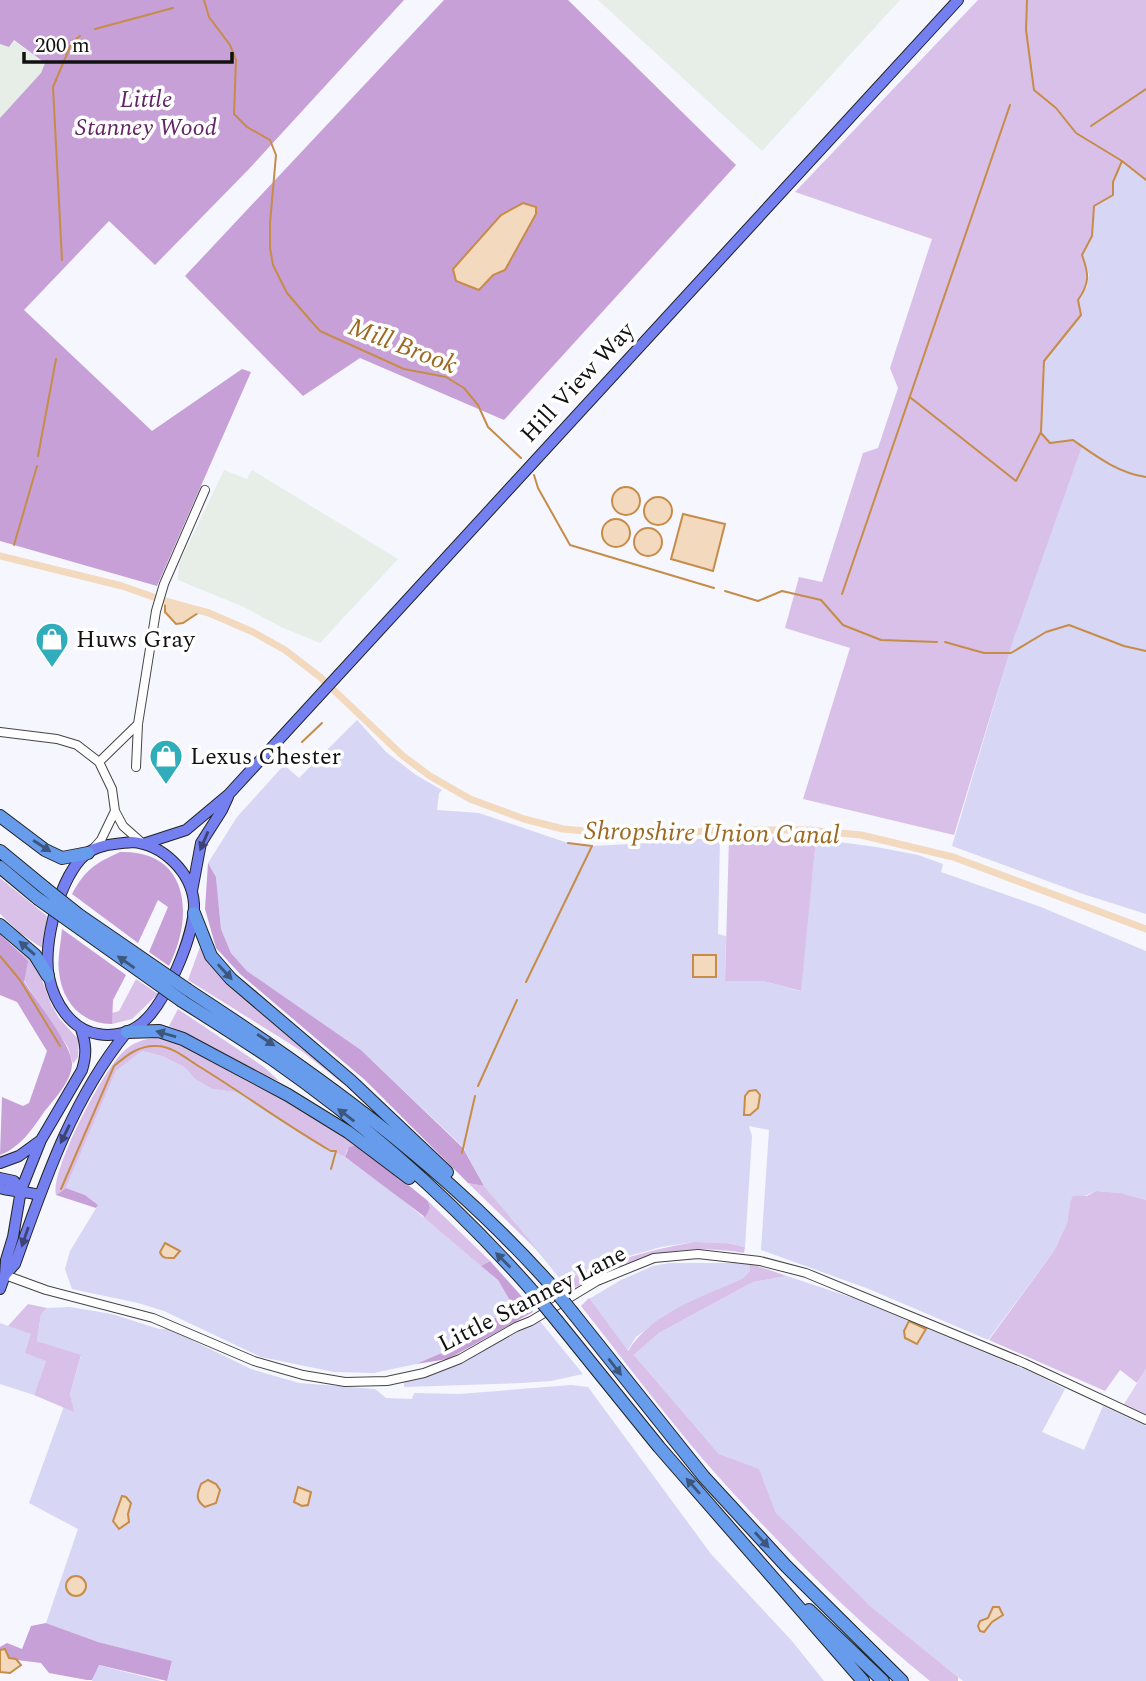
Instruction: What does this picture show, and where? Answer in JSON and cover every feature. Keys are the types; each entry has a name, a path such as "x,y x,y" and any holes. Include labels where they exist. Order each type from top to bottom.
{"highway":[{"path":"0,816 45,850 62,858 89,852"},
{"path":"0,851 41,893"},
{"path":"0,867 79,915 354,1120 419,1176 535,1294 659,1447 863,1681"},
{"path":"194,913 211,956 230,979 351,1081 464,1189 548,1283 704,1477 786,1566 902,1681"},
{"path":"0,925 35,955 48,976"},
{"path":"185,995 279,1049 363,1110 499,1230"},
{"path":"127,1033 159,1031 183,1039 288,1095 348,1132 470,1226"},
{"path":"737,1538 883,1681"},
{"path":"867,1646 910,1681"}],"main road":[{"name":"Hill View Way","path":"144,843 186,830 229,794 958,0"},
{"name":"Hill View Way","path":"192,892 201,843 229,794"},
{"path":"0,1289 21,1190 41,1140 82,1070 86,1057 81,1029 62,1008 48,976 49,947 58,905 68,875 89,852 112,844 144,843 168,857 180,869 192,892 194,913 176,971 163,996 142,1023 127,1033 106,1058 83,1096 47,1171 15,1264 5,1275"},
{"path":"81,1029 97,1034 127,1033"},
{"path":"0,1163 19,1156 41,1140"},
{"path":"0,1178 14,1181 21,1190"},
{"path":"0,1188 39,1195"}],"street":[{"path":"136,767 138,723 156,611 164,584 205,490"},
{"path":"99,762 138,723"},
{"path":"0,732 77,745 99,762 112,789 115,811 130,834 144,843"},
{"path":"89,852 101,840 115,811"},
{"name":"Little Stanney Lane","path":"5,1275 46,1290 153,1318 254,1361 303,1375 345,1382 387,1381 425,1373 460,1359 531,1321 597,1281 653,1258 698,1254 760,1261 806,1273 1024,1363 1146,1420"}],"shaded area":[{"path":"598,0 900,0 762,151"},
{"path":"978,0 1146,0 1146,180 1122,161 1113,182 1113,195 1094,206 1092,236 1082,255 1087,278 1078,300 1081,315 1044,361 1041,432 1050,443 1073,440 1082,446 1015,635 954,835 803,799 850,648 785,628 799,577 822,582 863,453 878,448 898,388 890,368 932,239 795,192"},
{"path":"13,40 45,63 41,73 0,118 0,44 9,47"},
{"path":"1122,161 1146,180 1146,914 952,846 1073,440 1050,443 1041,432 1044,361 1070,330 1078,300 1087,287 1089,275 1082,255 1092,236 1094,206 1112,195 1113,182"},
{"path":"523,203 536,207 536,214 505,270 493,275 479,290 456,281 453,269 501,215"},
{"path":"224,470 247,479 252,470 398,559 320,643 178,580 179,564"},
{"path":"626,487 636,491 640,501 636,511 626,515 616,511 612,501 616,491"},
{"path":"658,497 668,501 672,511 668,521 658,525 648,521 644,511 648,501"},
{"path":"683,514 725,524 713,571 671,559"},
{"path":"616,519 626,523 630,533 626,543 616,547 606,543 602,533 606,523"},
{"path":"648,528 658,532 662,542 658,552 648,556 638,552 634,542 638,532"},
{"path":"165,601 201,611 183,623 176,624 165,612"},
{"path":"357,720 386,752 416,775 442,790 439,793 437,810 479,813 568,843 592,846 720,837 718,934 726,936 725,981 763,981 800,991 816,839 918,855 943,864 941,872 1041,907 1146,951 1146,1200 1121,1193 1096,1191 1070,1203 1067,1223 1054,1251 988,1340 869,1289 761,1250 769,1130 749,1126 752,1136 745,1247 727,1243 694,1242 661,1247 561,1280 484,1186 463,1147 361,1050 247,971 231,953 221,929 216,877 208,863 237,817 284,765 299,778"},
{"path":"729,838 816,839 801,991 763,981 725,981"},
{"path":"0,878 47,916 42,948 20,933 0,914"},
{"path":"10,944 36,964 51,1004 59,1018 79,1040 78,1057 73,1064 68,1047 24,981"},
{"path":"200,947 207,962 219,975 344,1080 342,1083 303,1052 188,980"},
{"path":"693,955 716,955 716,977 693,977"},
{"path":"136,979 158,994 132,1019 112,1024 112,1013 119,1011"},
{"path":"178,1009 264,1067 279,1081 169,1026"},
{"path":"156,1038 187,1048 235,1073 359,1145 347,1150 345,1157 316,1142 242,1093 212,1089 195,1079 184,1067 162,1056 142,1051 116,1071 66,1188 56,1195 56,1183 69,1144 113,1063 138,1042"},
{"path":"142,1051 162,1056 184,1067 195,1079 212,1089 242,1093 316,1142 336,1151 398,1196 498,1280 513,1306 444,1352 416,1364 374,1373 334,1372 261,1357 164,1311 72,1289 65,1269 70,1251 98,1205 85,1195 66,1188 116,1071"},
{"path":"756,1090 760,1095 758,1108 750,1115 744,1115 745,1096 749,1091"},
{"path":"468,1183 484,1186 540,1253"},
{"path":"1096,1191 1121,1193 1146,1200 1146,1369 1137,1383 1120,1370 1105,1391 989,1340 1054,1251 1067,1223 1073,1196 1087,1196"},
{"path":"428,1201 490,1261 481,1266 423,1217 430,1208"},
{"path":"694,1242 727,1243 745,1247 744,1253 696,1249 653,1256 612,1270 569,1291 561,1280 626,1258"},
{"path":"165,1243 180,1251 174,1258 162,1256 160,1252"},
{"path":"669,1263 749,1263 750,1271 743,1278 665,1315 636,1337 627,1351 589,1299 621,1280 653,1266"},
{"path":"749,1263 787,1276 753,1282 659,1333 634,1355 719,1454 759,1469 776,1513 869,1605 958,1677 958,1681 930,1681 871,1631 814,1577 708,1465 581,1306 589,1298 628,1351 638,1337 665,1316 695,1299 743,1278 750,1271"},
{"path":"787,1276 856,1299 1031,1372 1065,1389 1042,1432 1084,1450 1103,1406 1146,1426 1146,1681 963,1681 830,1570 776,1513 759,1470 719,1454 634,1355 659,1333 753,1282"},
{"path":"28,1304 47,1308 41,1314 37,1341 81,1355 70,1394 74,1412 34,1395 46,1361 25,1353 31,1334 8,1326"},
{"path":"70,1307 112,1314 159,1329 169,1329 251,1369 299,1383 375,1389 386,1398 412,1399 414,1393 459,1394 571,1385 588,1387 711,1554 792,1641 824,1681 167,1681 172,1662 98,1642 46,1623 78,1529 29,1503 64,1406 73,1411 70,1394 81,1356 37,1341 41,1314 47,1308"},
{"path":"539,1320 583,1374 551,1381 404,1387 404,1382 469,1359"},
{"path":"909,1321 926,1329 917,1344 905,1338 904,1331"},
{"path":"0,1323 32,1334 46,1361 34,1395 0,1384"},
{"path":"1146,1369 1146,1417 1124,1404"},
{"path":"208,1480 220,1490 216,1503 205,1507 198,1499 198,1494 201,1484"},
{"path":"298,1487 311,1492 308,1505 302,1506 294,1502"},
{"path":"122,1496 131,1503 129,1522 119,1529 113,1521"},
{"path":"76,1576 83,1579 86,1586 83,1593 76,1596 69,1593 66,1586 69,1579"},
{"path":"993,1607 999,1607 1003,1615 992,1622 984,1632 980,1631 980,1621 988,1618"},
{"path":"5,1649 9,1658 16,1659 21,1665 10,1673 0,1672 0,1650"},
{"path":"98,1665 161,1681 92,1681"}],"green space":[{"name":"Little Stanney Wood","path":"0,0 404,0 248,170 155,265 109,221 24,310 152,431 242,369 251,372 157,586 0,541 0,118 41,73 45,63 14,40 9,47 0,44"},
{"path":"444,0 568,0 736,165 504,420 360,358 303,396 185,276"},
{"path":"120,852 143,854 161,862 173,874 180,890 182,927 169,966 149,952 168,907 158,900 138,943 72,894 92,868"},
{"path":"208,863 216,877 221,929 231,953 247,971 361,1050 463,1148 484,1186 468,1183 365,1080 240,974 216,948 205,909"},
{"path":"62,929 126,975 113,1000 112,1024 91,1020 83,1015 75,1009 64,993 59,967"},
{"path":"0,934 28,961 24,982 61,1036 72,1065 65,1085 29,1133 13,1148 0,1155 2,1097 23,1106 29,1103 47,1051 17,1002 0,995"},
{"path":"359,1145 428,1201 430,1208 425,1217 345,1157 349,1147"},
{"path":"66,1188 85,1195 98,1205 96,1208 56,1195"},
{"path":"490,1261 533,1312 448,1359 416,1364 444,1352 513,1306 498,1280 481,1266"},
{"path":"46,1623 98,1642 172,1661 167,1681 99,1665 92,1680 49,1673 41,1663 9,1659 5,1650 0,1650 0,1647 7,1643 22,1649 31,1626"}],"waterway":[{"name":"Mill Brook","path":"204,0 209,17 230,45 236,60 234,114 247,127 270,140 276,155 270,248 273,265 287,293 320,331 404,369 446,377 464,388 478,405 488,427 521,458"},
{"path":"1027,0 1026,30 1034,90 1056,108 1076,133 1122,161 1146,180"},
{"path":"95,29 173,8"},
{"path":"62,260 53,87 72,42 80,36"},
{"path":"1091,126 1146,89"},
{"path":"842,594 1010,105"},
{"path":"911,398 1016,481 1041,432 1044,361 1081,315 1078,300 1087,278 1082,255 1092,236 1094,206 1113,195 1113,182 1122,161"},
{"path":"38,456 56,359"},
{"path":"1041,433 1050,443 1073,440 1117,468 1146,477"},
{"path":"14,545 37,466"},
{"name":"Mill Brook","path":"534,475 538,488 570,545 714,588"},
{"name":"Shropshire Union Canal","path":"0,556 122,586 209,613 253,632 285,650 320,677 403,756 430,776 470,799 524,819 563,829 630,835 730,830 810,830 861,835 953,857 1146,929"},
{"name":"Mill Brook","path":"725,591 758,601 782,591 821,600 843,625 881,640 937,642"},
{"name":"Mill Brook","path":"945,642 984,653 1011,653 1046,632 1069,625 1124,646 1146,651"},
{"path":"302,742 322,723"},
{"path":"526,982 592,846 568,843"},
{"path":"0,956 20,980 60,1046"},
{"path":"478,1086 517,1000"},
{"path":"61,1189 114,1066 134,1051 151,1046 168,1048 179,1053 314,1141 336,1151 331,1169"},
{"path":"462,1153 475,1096"}],"place":[{"name":"Huws Gray","path":"52,669"},
{"name":"Lexus Chester","path":"166,786"}]}
